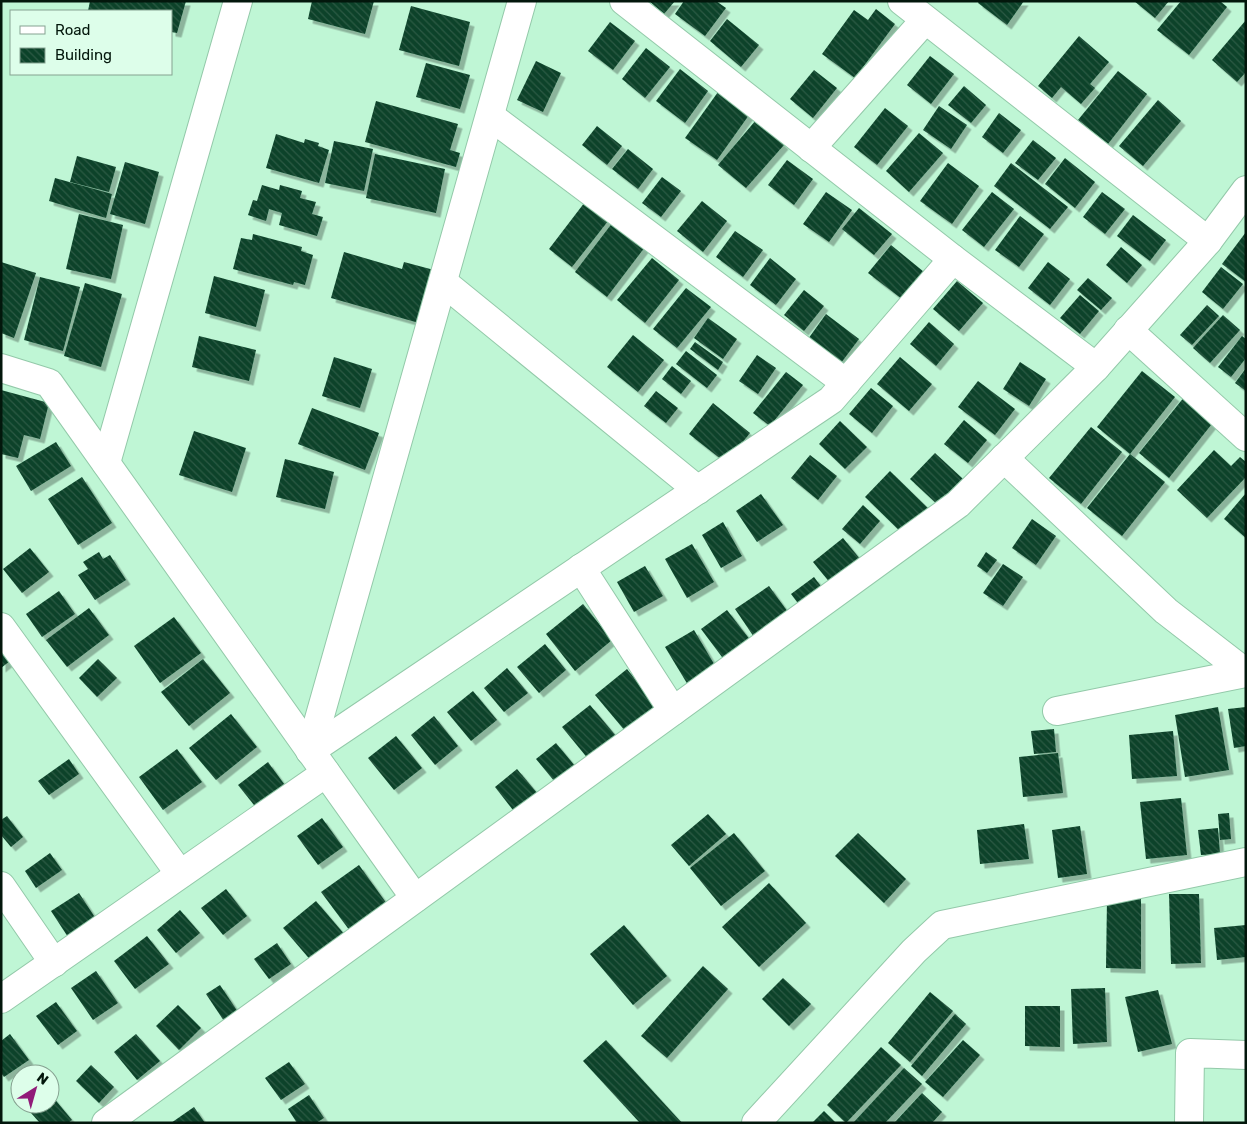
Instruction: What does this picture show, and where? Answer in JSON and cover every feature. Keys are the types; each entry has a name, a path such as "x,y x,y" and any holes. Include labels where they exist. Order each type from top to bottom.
{"street":[{"path":"106,463 238,1"},
{"path":"310,751 522,1"},
{"path":"624,1 953,259 1096,367"},
{"path":"902,1 1208,241"},
{"path":"811,148 926,20"},
{"path":"490,116 846,383"},
{"path":"106,1123 958,504 1096,367 1208,241 1244,195"},
{"path":"310,751 831,400 953,259"},
{"path":"443,282 698,490"},
{"path":"1128,330 1246,437"},
{"path":"1,368 49,383 415,898"},
{"path":"1004,458 1166,611 1245,673"},
{"path":"581,568 673,711"},
{"path":"1,627 180,874"},
{"path":"1057,711 1245,673"},
{"path":"1,999 326,773"},
{"path":"756,1123 914,951 942,926 1246,862"},
{"path":"1,886 54,963"},
{"path":"1189,1123 1190,1053 1246,1055"}],"building":[{"path":"90,1 186,1 177,33 172,32 172,10 88,10"},
{"path":"312,1 374,1 365,34 308,19"},
{"path":"649,1 675,1 664,14"},
{"path":"684,1 716,1 726,8 705,36 675,14"},
{"path":"979,1 1024,1 1007,25 978,3"},
{"path":"1134,1 1169,1 1155,18"},
{"path":"1181,1 1220,1 1227,7 1189,55 1157,30"},
{"path":"411,6 470,22 459,66 399,50"},
{"path":"876,9 895,24 855,78 822,54 854,10 868,20"},
{"path":"727,19 759,45 741,67 710,41"},
{"path":"1246,20 1246,72 1237,82 1212,60"},
{"path":"610,22 635,41 613,70 588,51"},
{"path":"1079,36 1109,62 1090,84 1095,88 1081,104 1061,87 1052,98 1038,86"},
{"path":"646,48 670,67 645,98 622,79"},
{"path":"930,56 954,74 931,104 907,85"},
{"path":"536,61 561,73 543,112 517,100"},
{"path":"426,63 470,75 460,109 416,97"},
{"path":"680,69 708,91 685,123 656,101"},
{"path":"814,70 837,88 813,118 790,99"},
{"path":"1118,71 1147,94 1108,144 1078,120"},
{"path":"964,86 986,105 971,123 948,105"},
{"path":"718,92 749,115 717,160 685,138"},
{"path":"1158,100 1181,121 1143,166 1119,146"},
{"path":"376,101 458,124 450,150 460,153 456,167 365,142"},
{"path":"939,106 967,125 951,149 923,130"},
{"path":"885,108 908,126 877,165 854,147"},
{"path":"999,113 1021,130 1003,153 982,137"},
{"path":"756,120 784,145 746,188 718,165"},
{"path":"597,126 622,146 607,165 582,145"},
{"path":"919,133 943,153 909,192 886,171"},
{"path":"276,134 304,143 305,139 319,143 318,146 329,150 319,183 266,168"},
{"path":"1033,140 1056,158 1038,180 1015,163"},
{"path":"334,141 373,149 364,191 325,183"},
{"path":"628,149 653,169 638,189 612,169"},
{"path":"375,154 445,169 436,213 366,198"},
{"path":"77,156 116,167 109,192 70,182"},
{"path":"1065,158 1095,182 1075,208 1045,184"},
{"path":"787,160 813,179 794,205 768,185"},
{"path":"125,162 159,172 145,224 110,214"},
{"path":"948,163 979,186 952,224 920,201"},
{"path":"1011,163 1068,207 1050,229 994,186"},
{"path":"662,177 681,191 661,217 642,203"},
{"path":"55,178 112,194 106,218 49,201"},
{"path":"262,185 279,190 280,185 302,191 300,198 316,202 312,214 323,217 317,236 279,225 282,213 269,209 266,221 248,215 253,200 257,201"},
{"path":"826,192 852,210 829,242 803,224"},
{"path":"992,192 1014,209 984,247 962,230"},
{"path":"1102,192 1125,209 1105,234 1083,217"},
{"path":"588,198 612,216 572,267 549,249"},
{"path":"702,201 727,221 703,252 677,231"},
{"path":"859,208 892,234 874,255 842,229"},
{"path":"79,214 123,225 111,279 66,269"},
{"path":"1133,215 1166,240 1150,261 1117,236"},
{"path":"1020,216 1044,234 1019,267 995,250"},
{"path":"613,222 645,247 607,297 575,272"},
{"path":"735,231 763,250 743,277 716,257"},
{"path":"1246,232 1246,282 1222,264"},
{"path":"253,234 302,247 301,251 313,255 305,285 294,282 293,285 233,269 241,238 252,240"},
{"path":"891,245 924,272 902,299 868,273"},
{"path":"1121,247 1142,265 1127,283 1106,265"},
{"path":"344,252 402,269 404,262 434,270 419,323 331,298"},
{"path":"652,258 679,280 645,323 617,300"},
{"path":"770,258 796,279 776,305 750,285"},
{"path":"1,262 36,273 14,338 1,333"},
{"path":"1048,262 1070,279 1050,305 1028,288"},
{"path":"1221,267 1243,284 1223,309 1202,292"},
{"path":"214,276 265,290 256,327 205,313"},
{"path":"40,277 80,287 63,351 24,340"},
{"path":"1088,278 1112,298 1101,310 1077,290"},
{"path":"957,281 983,303 959,331 933,309"},
{"path":"85,283 122,294 101,367 64,356"},
{"path":"686,288 711,307 677,348 653,329"},
{"path":"804,290 824,306 804,331 784,315"},
{"path":"1080,295 1099,311 1080,334 1060,318"},
{"path":"1207,305 1219,316 1192,345 1180,335"},
{"path":"826,314 859,339 841,363 808,339"},
{"path":"1223,315 1240,330 1210,363 1193,348"},
{"path":"708,318 737,339 723,359 694,338"},
{"path":"929,322 954,344 936,366 910,344"},
{"path":"633,335 664,360 638,392 607,367"},
{"path":"199,336 256,350 249,381 192,367"},
{"path":"1242,336 1246,339 1246,358 1231,377 1218,367"},
{"path":"695,342 723,362 718,370 690,349"},
{"path":"686,351 717,375 707,388 676,364"},
{"path":"757,355 776,368 758,394 739,381"},
{"path":"334,357 372,369 360,408 322,396"},
{"path":"900,357 932,384 909,411 877,384"},
{"path":"1020,362 1046,379 1029,406 1003,389"},
{"path":"672,366 691,381 681,394 662,379"},
{"path":"1246,368 1246,391 1235,383"},
{"path":"1142,371 1175,397 1130,454 1097,427"},
{"path":"786,372 803,385 770,426 753,413"},
{"path":"978,381 1015,409 995,435 958,407"},
{"path":"871,388 893,406 872,433 849,414"},
{"path":"1,390 49,403 40,439 24,435 18,458 1,454"},
{"path":"656,391 678,408 666,423 644,406"},
{"path":"1189,391 1219,415 1169,478 1139,453"},
{"path":"713,403 750,433 726,463 689,434"},
{"path":"312,408 379,433 365,470 298,444"},
{"path":"964,420 987,440 968,463 944,444"},
{"path":"840,421 867,447 845,469 819,444"},
{"path":"1091,427 1122,452 1081,504 1049,478"},
{"path":"194,431 246,448 232,492 179,475"},
{"path":"56,442 71,466 31,491 16,466"},
{"path":"1214,450 1231,466 1240,457 1246,462 1246,477 1207,518 1177,490"},
{"path":"935,453 963,479 938,505 910,479"},
{"path":"1130,454 1165,482 1122,536 1087,508"},
{"path":"810,455 837,476 818,500 791,478"},
{"path":"285,459 334,472 325,509 276,497"},
{"path":"890,471 931,511 906,537 865,497"},
{"path":"82,477 112,523 78,545 48,499"},
{"path":"1246,493 1246,538 1224,519"},
{"path":"761,494 783,525 757,542 736,511"},
{"path":"863,505 880,521 860,544 842,529"},
{"path":"1032,519 1056,536 1036,565 1012,548"},
{"path":"723,522 742,556 721,568 702,535"},
{"path":"843,538 864,564 835,589 813,562"},
{"path":"692,544 714,582 687,598 665,559"},
{"path":"30,548 49,572 22,593 3,569"},
{"path":"99,552 103,559 110,555 126,580 95,600 78,575 88,569 83,562"},
{"path":"986,552 997,560 987,573 977,566"},
{"path":"1003,564 1023,577 1003,606 983,593"},
{"path":"645,566 663,596 634,612 617,582"},
{"path":"814,577 826,593 803,610 791,594"},
{"path":"769,586 793,619 758,643 735,609"},
{"path":"59,591 75,614 42,637 26,614"},
{"path":"583,604 612,640 575,671 546,634"},
{"path":"89,608 109,635 67,667 46,640"},
{"path":"727,610 751,641 725,661 701,629"},
{"path":"174,617 201,653 160,683 134,646"},
{"path":"694,630 720,674 691,690 665,647"},
{"path":"545,644 566,670 539,693 517,667"},
{"path":"1,651 10,661 1,668"},
{"path":"98,659 117,678 97,697 79,678"},
{"path":"203,659 230,693 189,726 161,692"},
{"path":"507,668 528,693 504,712 484,688"},
{"path":"627,669 662,713 631,738 595,695"},
{"path":"473,691 497,720 471,741 447,712"},
{"path":"590,705 622,743 594,766 562,727"},
{"path":"1218,707 1229,770 1185,777 1175,715"},
{"path":"1246,707 1246,746 1234,748 1228,709"},
{"path":"231,714 257,747 216,780 189,748"},
{"path":"434,716 458,746 435,765 411,735"},
{"path":"1054,729 1056,752 1034,754 1031,731"},
{"path":"1173,731 1177,776 1132,779 1129,735"},
{"path":"396,736 422,768 394,790 368,758"},
{"path":"556,743 575,766 555,782 536,759"},
{"path":"177,749 202,782 163,810 139,777"},
{"path":"1058,753 1063,793 1023,797 1019,757"},
{"path":"69,759 79,774 49,795 38,781"},
{"path":"268,762 287,788 258,810 238,785"},
{"path":"517,769 543,800 520,819 495,787"},
{"path":"1181,798 1187,855 1146,859 1140,802"},
{"path":"1229,813 1231,839 1220,840 1218,814"},
{"path":"708,814 726,834 689,866 671,845"},
{"path":"7,816 23,837 11,847 1,835 1,820"},
{"path":"322,818 343,847 318,865 297,836"},
{"path":"1024,824 1029,859 980,864 977,830"},
{"path":"1080,826 1087,874 1058,878 1052,830"},
{"path":"1218,828 1220,854 1201,855 1198,830"},
{"path":"734,833 765,871 721,906 690,868"},
{"path":"858,833 906,879 884,903 835,856"},
{"path":"50,853 62,870 36,888 25,871"},
{"path":"359,865 387,904 350,931 321,892"},
{"path":"769,883 806,923 759,967 722,927"},
{"path":"226,889 247,916 223,935 201,908"},
{"path":"79,893 96,919 68,937 51,911"},
{"path":"1169,894 1199,894 1201,963 1171,964"},
{"path":"1107,899 1141,899 1141,969 1106,968"},
{"path":"316,901 345,935 313,963 283,928"},
{"path":"180,910 200,933 176,953 157,930"},
{"path":"624,925 667,976 633,1005 590,954"},
{"path":"1246,925 1246,957 1217,960 1214,928"},
{"path":"147,936 169,964 135,989 114,961"},
{"path":"277,943 291,964 269,979 254,959"},
{"path":"703,966 728,989 667,1058 641,1036"},
{"path":"96,971 118,1003 93,1020 71,988"},
{"path":"783,978 811,1004 789,1026 762,999"},
{"path":"220,985 238,1012 224,1021 206,994"},
{"path":"1105,988 1107,1042 1073,1044 1071,989"},
{"path":"1158,990 1172,1044 1138,1052 1125,997"},
{"path":"930,992 953,1011 910,1062 888,1043"},
{"path":"56,1002 77,1031 58,1045 36,1016"},
{"path":"178,1005 201,1028 179,1050 156,1026"},
{"path":"1025,1006 1060,1006 1060,1047 1025,1046"},
{"path":"955,1014 966,1024 922,1076 911,1066"},
{"path":"10,1034 29,1060 23,1064 10,1064 10,1073 4,1077 1,1073 1,1041"},
{"path":"136,1034 160,1061 137,1080 114,1052"},
{"path":"606,1040 682,1123 640,1123 583,1061"},
{"path":"963,1040 980,1055 943,1097 925,1082"},
{"path":"881,1047 901,1065 846,1123 827,1105"},
{"path":"289,1062 305,1084 281,1100 265,1078"},
{"path":"91,1065 114,1087 99,1103 76,1081"},
{"path":"904,1068 922,1084 885,1123 853,1123"},
{"path":"922,1093 942,1112 932,1123 894,1123"},
{"path":"309,1095 324,1118 316,1123 297,1123 288,1109"},
{"path":"60,1106 72,1120 68,1123 40,1123 32,1114 60,1114"},
{"path":"194,1107 205,1123 171,1123"},
{"path":"824,1111 836,1123 812,1123"}]}
